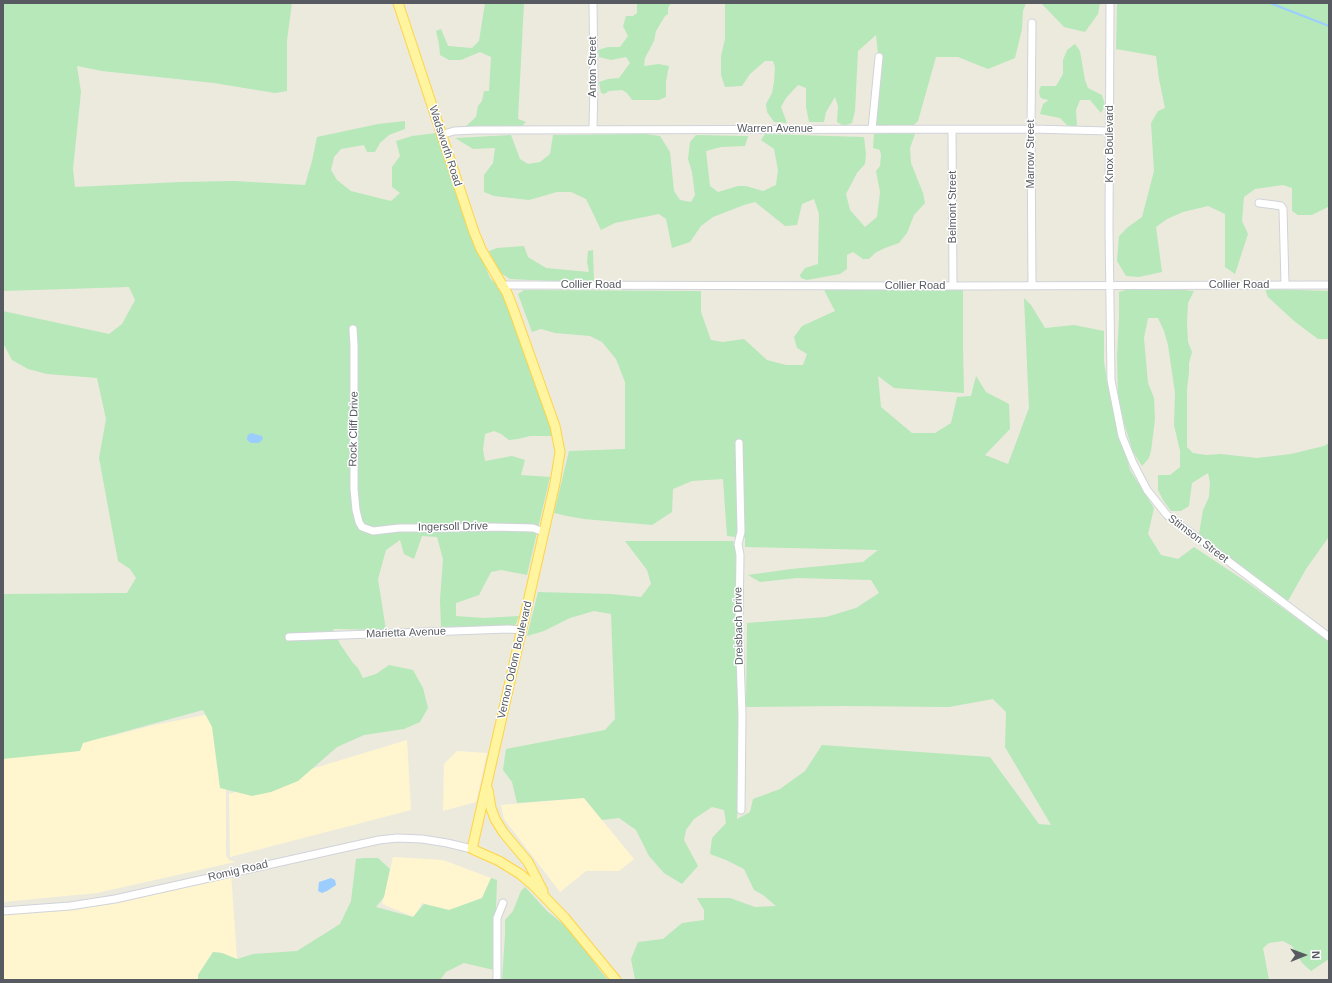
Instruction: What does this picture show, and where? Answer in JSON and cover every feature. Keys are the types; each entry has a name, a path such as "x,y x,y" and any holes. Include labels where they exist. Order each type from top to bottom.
{"main road":[{"name":"Wadsworth Road","path":"398,3 474,232 481,248 502,284"},
{"name":"Vernon Odom Boulevard","path":"472,849 559,463 559,441 555,426 529,350 502,284"},
{"path":"487,784 491,808 495,820 528,862 548,899"},
{"path":"472,849 498,861 520,874 548,899 616,980"}],"street":[{"name":"Anton Street","path":"593,3 593,130"},
{"name":"Knox Boulevard","path":"1110,3 1110,285"},
{"name":"Marrow Street","path":"1032,23 1032,285"},
{"path":"872,129 879,57"},
{"name":"Belmont Street","path":"952,129 953,286"},
{"name":"Warren Avenue","path":"441,135 476,130 1031,129 1109,131"},
{"path":"1259,203 1281,206 1283,209 1285,284"},
{"name":"Collier Road","path":"502,284 953,286 1329,285"},
{"name":"Stimson Street","path":"1110,285 1111,380 1114,402 1124,442 1133,463 1148,490 1157,504 1174,522 1329,636"},
{"name":"Rock Cliff Drive","path":"353,329 354,489 356,510 362,527"},
{"name":"Dreisbach Drive","path":"739,443 741,532 738,544 740,555 739,626 742,716 741,810"},
{"name":"Ingersoll Drive","path":"362,527 373,531 399,528 493,527 533,528 544,532"},
{"name":"Marietta Avenue","path":"289,637 508,629 522,630"},
{"name":"Romig Road","path":"3,911 70,906 115,899 379,840 397,838 422,839 472,849"},
{"path":"498,980 497,918 503,903"}],"shaded area":[{"path":"221,712 226,788 226,856 229,860 235,862 97,893 3,902 3,751 112,736 154,725"},
{"path":"407,740 411,810 230,857 229,794"},
{"path":"457,751 487,753 476,802 443,811 444,764"},
{"path":"584,798 634,859 619,871 586,871 560,892 504,819 501,805"},
{"path":"393,857 443,860 491,878 482,898 449,910 422,903 414,917 382,904"},
{"path":"231,873 237,959 222,953 213,952 198,975 198,980 3,980 3,911 70,906"}],"green space":[{"path":"3,3 292,3 287,40 287,91 275,93 214,83 102,71 77,66 81,92 73,169 75,187 234,181 305,185 317,137 378,124 405,121 405,129 389,135 380,143 375,152 367,152 364,145 341,149 334,157 331,170 337,180 351,191 391,201 400,193 392,187 392,167 400,156 396,141 412,136 437,133 474,240 490,278 502,290 557,436 530,436 509,440 494,431 485,434 483,450 485,461 512,456 525,460 521,475 550,477 527,575 501,570 491,572 479,595 456,603 456,616 484,618 519,616 515,626 441,627 440,600 443,559 437,537 422,536 414,559 404,554 400,540 386,550 378,579 386,630 333,629 340,644 358,668 363,678 376,674 389,665 413,670 423,688 428,708 420,722 404,729 364,735 337,747 298,781 271,792 252,796 220,788 212,727 203,710 83,743 80,751 3,759 3,594 127,593 136,578 130,569 118,561 99,458 106,419 97,378 47,374 28,369 12,360 3,343 3,311 109,334 122,324 135,300 129,287 3,291"},
{"path":"485,3 524,3 518,119 526,122 520,128 465,127 476,117 478,106 482,101 484,91 489,91 491,57 480,52 461,60 449,60 440,55 436,31 441,29 448,46 472,48 479,41"},
{"path":"637,3 671,3 668,8 668,14 665,16 656,31 654,41 645,58 644,66 659,64 669,66 666,81 666,97 659,100 632,100 627,93 622,90 609,91 604,94 601,93 599,82 619,78 630,63 626,57 611,60 599,57 598,50 608,47 620,47 628,36 623,26 626,16 633,16 637,13"},
{"path":"725,3 1026,3 1023,11 1022,29 1015,58 988,69 958,57 936,57 918,121 914,125 876,125 880,74 876,35 858,51 855,111 852,123 844,126 837,122 838,106 835,97 826,112 824,122 809,122 806,107 806,88 798,85 786,98 781,107 787,123 774,122 767,112 766,104 772,93 774,82 775,67 773,61 765,61 750,74 742,86 725,87 721,75 721,56 725,39"},
{"path":"1041,3 1100,3 1098,14 1085,32 1064,27"},
{"path":"1117,3 1329,3 1328,207 1312,215 1298,215 1292,211 1292,188 1283,185 1255,189 1244,197 1242,221 1248,234 1235,274 1225,267 1225,214 1208,206 1183,212 1167,219 1156,227 1162,272 1139,277 1126,276 1117,261 1119,236 1128,227 1142,217 1154,171 1151,123 1158,111 1165,108 1156,56 1116,49"},
{"path":"1075,44 1080,51 1085,80 1088,88 1102,95 1105,105 1101,113 1090,100 1080,100 1076,110 1077,127 1072,127 1067,125 1060,118 1040,114 1043,104 1049,100 1040,97 1039,91 1041,86 1056,86 1063,74 1063,60 1067,50"},
{"path":"916,131 910,148 911,163 923,193 925,203 914,215 907,233 899,243 875,253 869,259 863,259 853,252 847,255 847,269 840,274 807,280 801,278 800,275 805,268 818,264 819,214 814,199 802,204 797,225 785,226 755,202 713,217 701,226 690,242 672,248 666,219 659,214 615,223 601,230 586,199 571,192 557,192 529,200 494,196 484,192 484,175 493,163 495,148 473,149 455,138 511,135 520,159 528,164 540,162 550,154 553,135 646,134 660,136 670,152 674,191 680,200 691,202 695,195 692,172 688,159 690,142 696,135 748,136 745,146 721,147 706,151 710,186 718,192 738,186 746,186 763,191 776,185 778,170 774,149 761,140 765,134 864,137 866,154 865,164 857,173 846,194 850,210 865,227 877,217 880,192 876,171 880,166 881,155 880,150 873,148 874,134"},
{"path":"524,246 528,257 546,268 589,272 587,262 588,251 593,250 594,283 510,279 499,272 489,251 497,248"},
{"path":"963,289 964,393 894,388 878,376 881,407 912,433 935,433 951,423 957,397 971,396 976,376 986,392 1009,404 1010,429 985,455 1008,464 1029,408 1024,298 1031,305 1045,328 1074,325 1104,331 1104,362 1109,391 1130,470 1154,508 1148,534 1161,555 1178,559 1194,547 1251,585 1329,642 1329,959 1311,971 1302,963 1292,946 1283,941 1269,943 1263,948 1269,980 635,980 631,959 638,942 663,939 682,923 704,920 704,910 697,898 730,898 755,907 776,906 763,895 754,890 744,869 710,854 712,838 726,823 724,810 712,807 694,819 686,830 684,840 698,866 682,884 664,873 649,856 636,830 619,818 602,820 584,798 517,803 512,782 503,770 506,749 605,730 615,719 611,614 594,611 570,618 544,631 527,636 538,592 611,594 641,597 651,584 647,570 625,541 733,541 737,552 739,771 737,819 750,812 753,799 780,789 805,771 822,745 990,757 1039,824 1051,825 1005,747 1006,712 993,699 949,707 746,707 747,623 826,617 856,608 879,593 871,580 797,578 760,582 748,575 863,562 878,550 745,547 745,538 727,536 723,479 692,481 673,489 672,512 652,525 584,519 554,513 569,451 625,449 625,382 616,359 602,342 590,336 555,333 541,329 532,332 518,294 524,290 701,291 701,312 711,340 723,342 744,339 767,360 786,365 803,365 807,354 797,348 794,337 802,326 835,311 824,290"},
{"path":"1265,289 1329,291 1329,339 1318,339 1294,321 1268,297"},
{"path":"1126,290 1194,291 1188,303 1187,323 1188,342 1192,352 1189,363 1187,389 1187,447 1193,453 1257,458 1291,454 1324,446 1329,443 1328,538 1306,569 1288,601 1199,534 1203,510 1209,497 1210,482 1208,473 1192,483 1189,506 1181,511 1171,511 1158,490 1158,475 1170,475 1180,467 1180,451 1174,425 1175,393 1168,345 1158,318 1148,318 1144,338 1148,383 1154,398 1155,419 1151,451 1149,458 1142,466 1133,452 1118,396 1117,357 1119,292"},
{"path":"378,858 390,869 384,897 376,907 413,917 424,904 449,910 482,898 491,878 497,880 494,970 464,963 446,972 440,980 198,980 198,975 213,952 222,953 237,959 253,954 297,951 340,924 351,901 356,859"},
{"path":"525,887 547,911 573,932 608,980 502,980 505,920 513,911 521,891"}],"water":[{"path":"251,433 262,436 263,439 259,443 251,443 247,440 247,438"},
{"path":"331,878 335,880 336,885 322,893 318,891 319,882"}],"waterway":[{"path":"1270,3 1329,26"}]}
